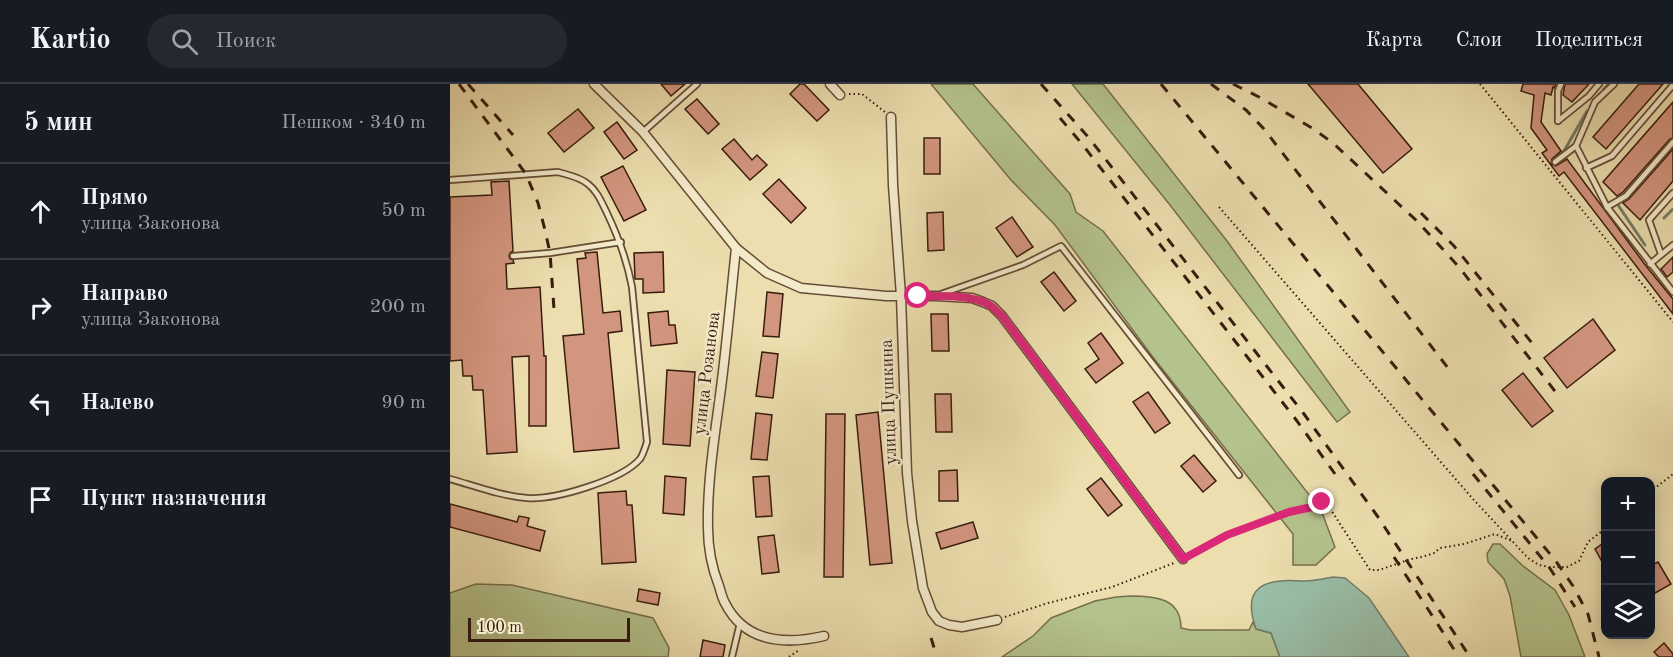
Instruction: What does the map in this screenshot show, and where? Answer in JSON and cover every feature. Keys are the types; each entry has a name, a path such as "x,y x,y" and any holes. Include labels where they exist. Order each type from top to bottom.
{"street":[{"path":"594,84 643,132 736,248 767,273 801,288 886,297 972,298 992,306 1002,316 1183,559"},
{"path":"830,84 840,95"},
{"name":"улица Пушкина","path":"891,117 901,296 907,473 923,588 939,621 962,627 997,620"},
{"name":"улица Розанова","path":"736,248 726,352 711,468 708,529 710,557 725,604 740,624 770,640 792,642 824,636"}],"lane":[{"path":"643,132 697,84"},
{"path":"1561,84 1558,91 1558,121 1589,96 1599,84"},
{"path":"1555,162 1576,146 1595,102 1614,84"},
{"path":"1586,168 1612,156 1673,85"},
{"path":"1589,96 1595,102"},
{"path":"1607,207 1626,196 1673,142"},
{"path":"1576,146 1607,207 1673,292"},
{"path":"450,180 558,172 587,182 596,191 621,242 627,262 632,287 647,442 641,458 628,470 566,494 526,498 450,479"},
{"path":"1661,254 1649,220 1673,193"},
{"path":"513,256 621,242"},
{"path":"1650,264 1673,245"},
{"path":"936,296 1023,265 1061,246 1239,475"},
{"path":"732,657 740,624"}],"path":[{"path":"1480,84 1673,322"},
{"path":"840,95 862,94 891,117"},
{"path":"1219,207 1473,499 1528,558 1539,565 1567,567 1579,561 1588,542 1601,531"},
{"path":"1655,488 1673,474"},
{"path":"997,620 1048,603 1112,587 1183,559 1227,535 1322,502 1329,507 1370,570 1379,570 1434,553 1440,548 1464,544 1495,534 1512,541"}],"shaded area":[{"path":"931,84 973,84 1070,194 1076,212 1103,231 1321,510 1335,547 1316,565 1293,565 1293,534 1152,356 1055,225 1011,180"},
{"path":"1072,84 1103,84 1227,241 1350,412 1337,422 1170,205"},
{"path":"1493,544 1500,544 1523,566 1555,590 1569,615 1585,657 1521,657 1510,596 1504,579 1488,562 1487,554"},
{"path":"1333,577 1345,578 1369,598 1409,657 1280,657 1271,633 1256,629 1251,603 1256,591 1262,586 1280,581 1311,581"},
{"path":"476,584 512,585 653,618 669,648 668,657 450,657 450,593"},
{"path":"1131,596 1157,598 1172,605 1177,610 1181,628 1190,630 1249,630 1253,622 1256,629 1271,633 1280,657 1002,657 1033,636 1051,618 1095,601"}],"building":[{"path":"661,84 685,84 671,96"},
{"path":"800,84 804,84 829,110 817,121 790,94"},
{"path":"1308,84 1358,84 1412,149 1383,173"},
{"path":"1523,84 1556,84 1551,95 1545,93 1541,122 1561,151 1552,159 1551,164 1556,166 1567,159 1673,299 1673,314 1564,172 1559,176 1542,153 1547,150 1531,128 1534,95 1521,91"},
{"path":"1565,84 1589,84 1572,102 1563,95"},
{"path":"1639,84 1663,84 1606,149 1593,137"},
{"path":"697,99 719,124 708,134 685,109"},
{"path":"1673,102 1673,138 1617,196 1603,182"},
{"path":"578,109 594,128 564,152 548,133"},
{"path":"617,122 637,150 624,159 604,132"},
{"path":"924,138 940,138 940,174 924,174"},
{"path":"734,139 752,160 757,155 767,165 750,180 722,149"},
{"path":"1673,149 1673,181 1640,220 1623,203"},
{"path":"623,166 646,210 624,221 601,177"},
{"path":"779,179 806,208 791,223 763,194"},
{"path":"509,181 513,251 509,256 514,263 506,264 507,289 540,287 544,356 546,356 546,426 529,426 529,356 512,357 517,452 487,454 483,390 473,390 472,376 463,376 462,360 450,361 450,197 492,195 491,182"},
{"path":"943,212 944,250 928,251 927,213"},
{"path":"1012,217 1033,247 1017,257 996,228"},
{"path":"597,252 603,313 620,311 622,331 608,333 619,448 574,452 563,336 584,334 577,259 586,258 585,253"},
{"path":"663,252 664,292 643,293 643,279 635,279 634,253"},
{"path":"1673,257 1673,272 1667,277 1661,269"},
{"path":"1054,272 1076,301 1064,311 1041,282"},
{"path":"767,292 783,294 779,337 763,336"},
{"path":"668,311 669,325 675,325 677,343 651,346 648,313"},
{"path":"931,314 948,314 949,351 932,351"},
{"path":"1593,319 1615,350 1567,388 1544,358"},
{"path":"1101,333 1123,363 1096,383 1085,369 1099,359 1088,343"},
{"path":"762,352 778,354 773,398 756,396"},
{"path":"667,370 695,372 690,446 663,444"},
{"path":"1523,373 1553,411 1532,427 1502,390"},
{"path":"1148,392 1170,423 1155,433 1133,402"},
{"path":"935,394 951,394 952,432 936,432"},
{"path":"878,412 892,563 870,565 856,415"},
{"path":"756,413 772,415 767,460 751,459"},
{"path":"826,414 845,414 843,577 824,577"},
{"path":"1194,455 1216,481 1203,492 1181,466"},
{"path":"957,470 958,501 939,501 939,471"},
{"path":"665,476 686,478 684,515 663,513"},
{"path":"769,476 772,516 756,517 753,477"},
{"path":"1101,478 1122,505 1108,516 1087,489"},
{"path":"626,491 627,505 632,505 636,562 602,564 598,493"},
{"path":"450,504 517,522 519,516 529,518 527,526 545,531 540,551 450,527"},
{"path":"973,522 978,538 941,549 936,533"},
{"path":"774,535 779,572 762,574 758,537"},
{"path":"1601,545 1601,560 1595,549"},
{"path":"1658,562 1671,584 1655,593 1655,585 1655,564"},
{"path":"639,589 660,593 658,605 637,601"},
{"path":"703,640 725,645 723,657 700,657"},
{"path":"1664,643 1673,657 1659,657 1654,652"}],"waterway":[{"path":"1604,89 1609,84"},
{"path":"1551,162 1564,151 1587,111"},
{"path":"1618,205 1645,245"},
{"path":"1664,218 1673,209"}],"railway":[{"path":"459,84 526,174 538,203 550,253 554,309"},
{"path":"468,84 513,135"},
{"path":"1041,84 1089,138 1304,414 1378,517 1470,657"},
{"path":"1161,84 1555,560 1573,586 1588,614 1599,657"},
{"path":"1211,84 1246,110 1264,129 1448,368"},
{"path":"1233,84 1312,128 1333,143 1418,222 1459,267 1561,399"},
{"path":"1060,118 1297,421 1335,474"},
{"path":"1421,213 1454,246 1536,348"},
{"path":"1473,474 1549,567 1575,607"},
{"path":"1394,557 1459,657"},
{"path":"931,638 937,657"}],"route":[{"path":"918,296 972,298 992,306 1002,316 1183,559 1227,535 1322,502"}]}
